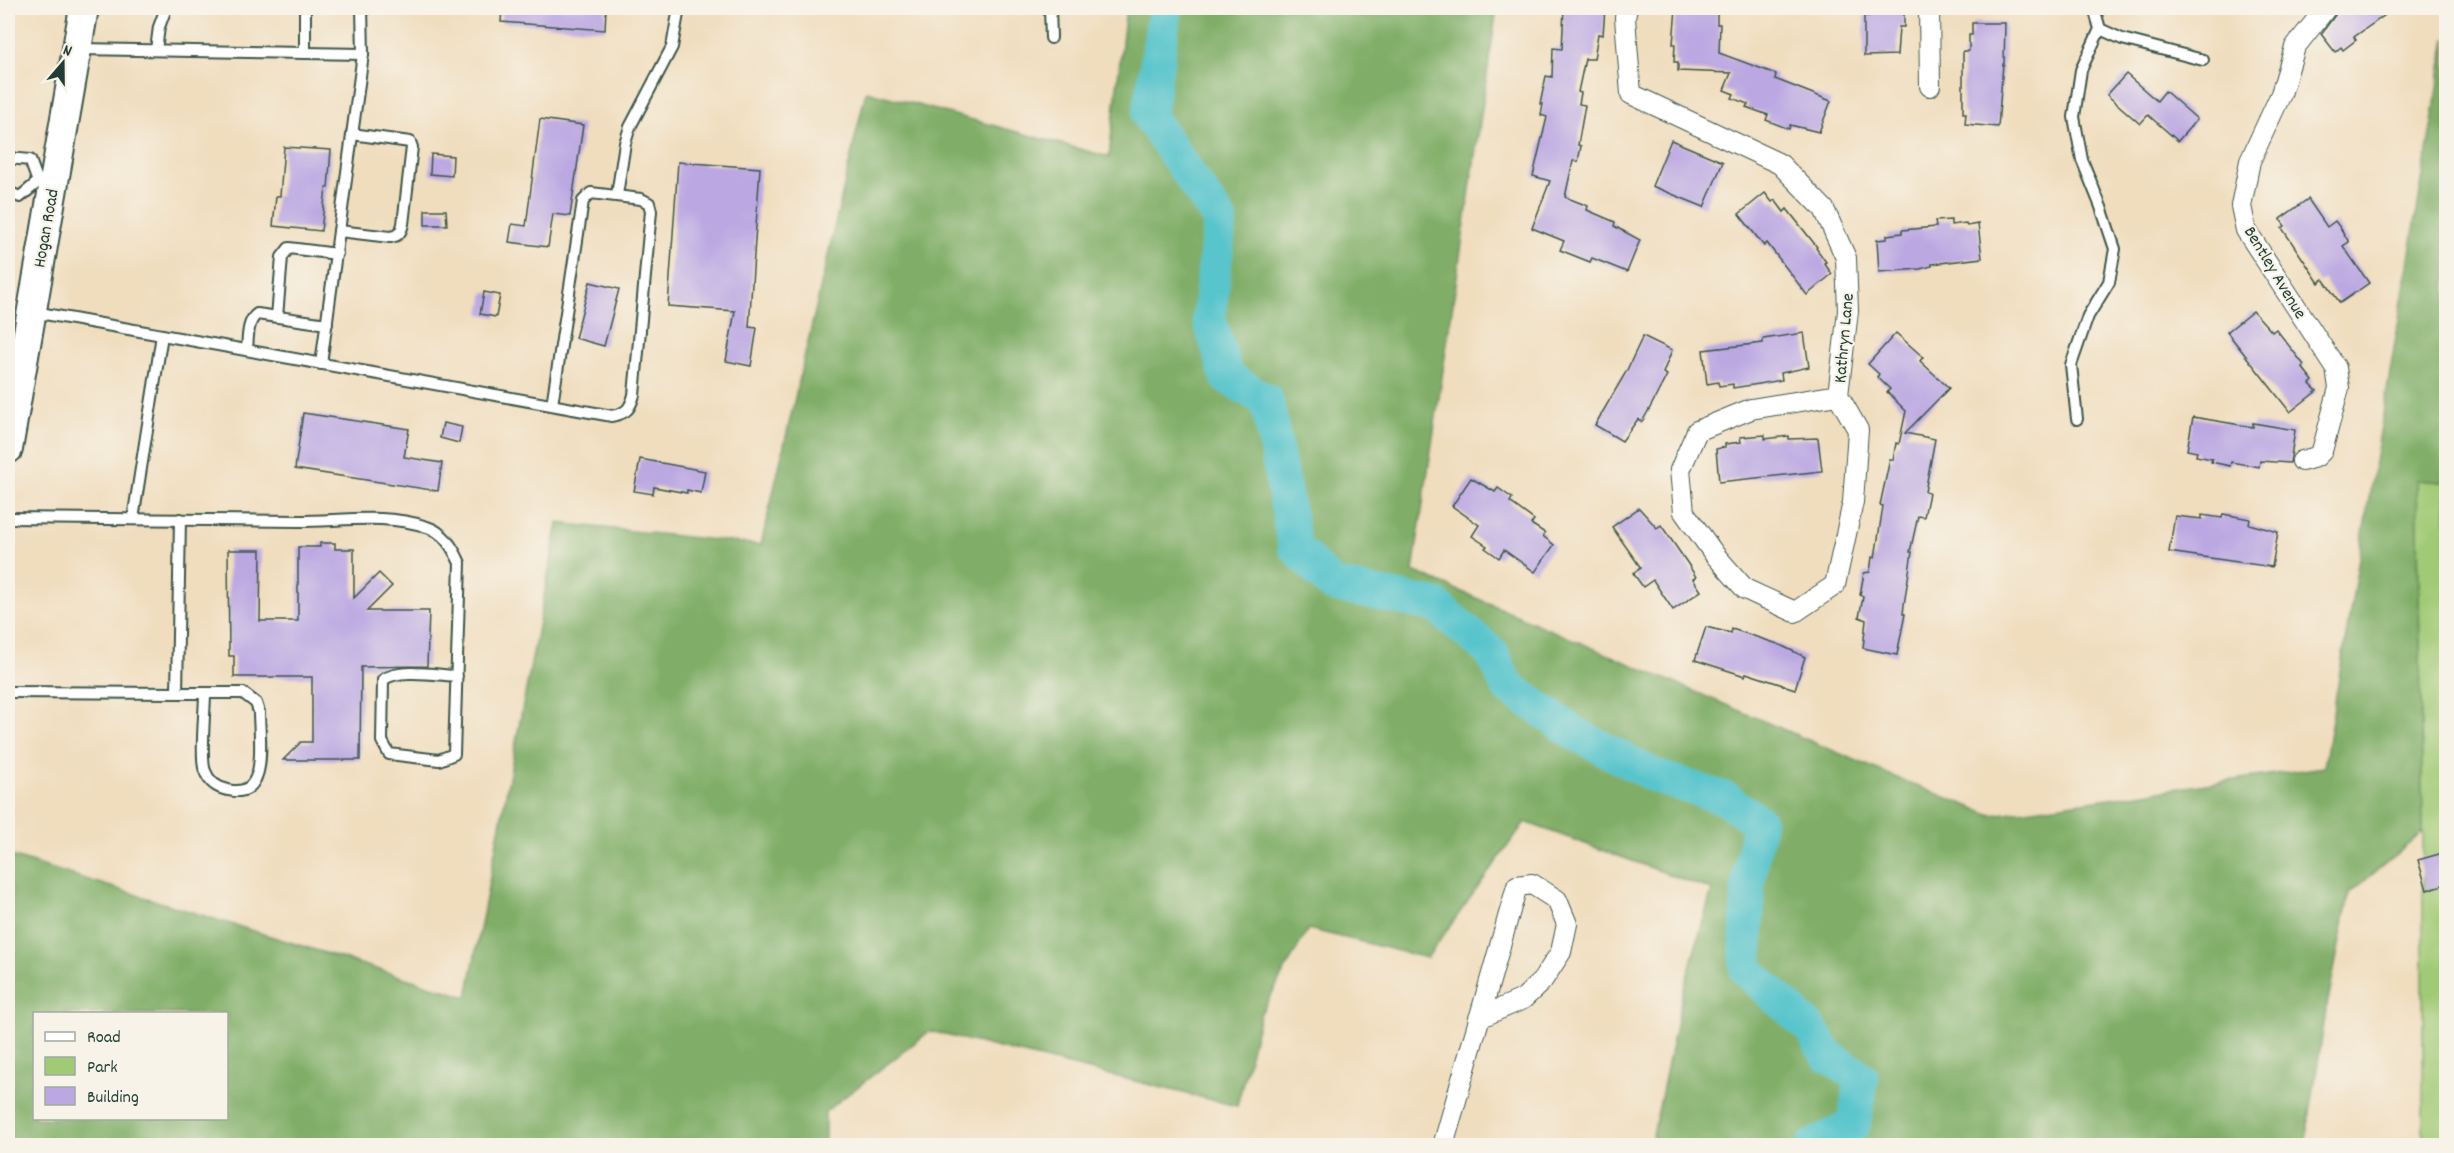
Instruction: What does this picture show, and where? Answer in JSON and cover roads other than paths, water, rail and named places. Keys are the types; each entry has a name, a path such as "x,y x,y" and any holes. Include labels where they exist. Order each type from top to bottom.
{"main road":[{"name":"Hogan Road","path":"8,449 30,311 45,184 84,8"}],"street":[{"name":"Kathryn Lane","path":"1627,8 1625,18 1631,94 1780,164 1824,209 1846,258 1848,311 1838,395 1858,429 1853,502 1835,585 1795,612 1745,589 1715,555 1684,512 1680,470 1697,431 1751,409 1838,395"},
{"path":"1929,8 1930,86"},
{"name":"Bentley Avenue","path":"2302,461 2316,457 2322,451 2339,387 2336,369 2246,230 2241,206 2250,161 2281,94 2295,47 2326,8"},
{"path":"1443,1146 1479,1018 1517,886 1532,884 1557,900 1567,924 1562,952 1542,981 1523,999 1479,1018"}],"lane":[{"path":"156,50 159,27 166,8"},
{"path":"305,8 305,53"},
{"path":"321,364 363,54 362,8"},
{"path":"617,195 625,143 630,128 672,47 680,8"},
{"path":"1050,8 1051,38"},
{"path":"2077,419 2071,365 2088,316 2109,282 2115,249 2102,207 2082,160 2074,117 2081,70 2100,28 2094,8"},
{"path":"2100,28 2122,39 2203,60"},
{"path":"76,49 363,54"},
{"path":"339,231 390,237 397,236 401,232 403,224 412,147 410,142 352,134"},
{"path":"8,158 30,160 45,184 20,197 8,192"},
{"path":"30,311 612,416 624,414 630,408 634,395 650,203 641,199 591,193 584,201 552,405"},
{"path":"277,317 282,257 285,251 290,248 337,254"},
{"path":"247,350 252,317 257,314 327,324"},
{"path":"133,519 162,335"},
{"path":"8,518 395,519 429,527 438,532 453,548 460,563 457,676 454,754 439,760 389,754 382,741 383,680 389,675 400,673 457,676"},
{"path":"177,693 180,519"},
{"path":"8,692 243,693 256,703 259,712 258,778 252,788 245,791 219,788 209,781 203,769 205,693"}],"waterway":[{"path":"1165,8 1149,116 1220,220 1209,318 1227,377 1267,401 1295,547 1332,585 1435,605 1492,653 1507,686 1576,734 1655,776 1726,799 1759,822 1748,883 1746,970 1810,1028 1828,1056 1862,1078 1854,1124 1813,1146"}]}
